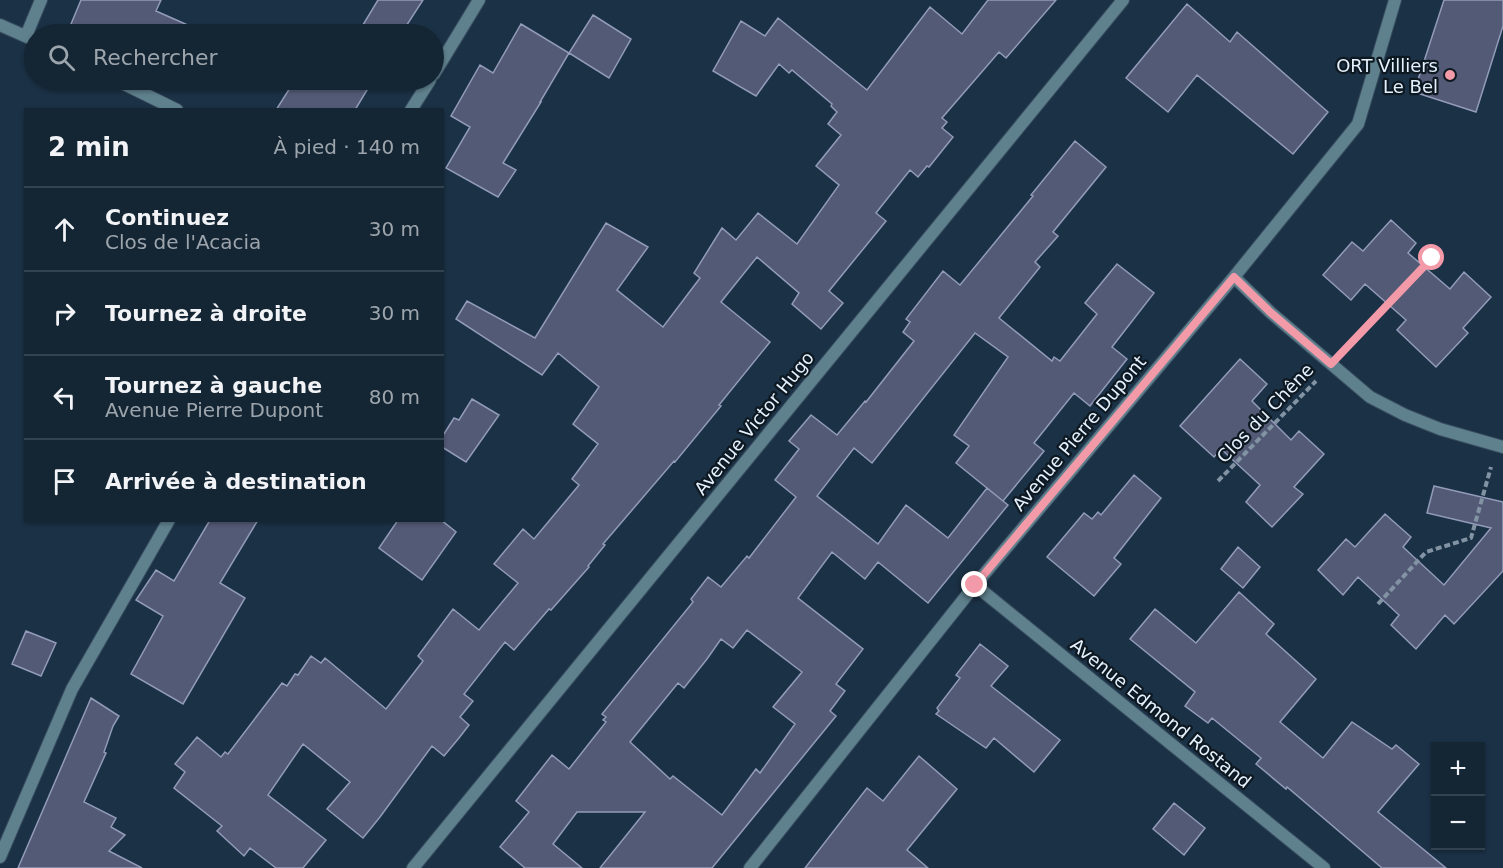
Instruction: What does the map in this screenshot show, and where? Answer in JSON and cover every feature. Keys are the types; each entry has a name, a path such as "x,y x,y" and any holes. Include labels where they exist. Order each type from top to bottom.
{"street":[{"path":"34,24 41,0"},
{"path":"444,58 479,0"},
{"name":"Avenue Victor Hugo","path":"413,868 1123,0"},
{"name":"Avenue Pierre Dupont","path":"750,868 975,585 1234,277 1358,124 1395,0"},
{"path":"0,25 24,35"},
{"path":"136,90 173,108"},
{"path":"412,108 424,90"},
{"path":"1234,277 1270,312 1370,397 1405,415 1440,429 1500,446"},
{"path":"0,857 72,689 168,522"},
{"name":"Avenue Edmond Rostand","path":"975,585 1324,868"}],"path":[{"name":"Clos du Chêne","path":"1218,481 1432,258"},
{"path":"1378,604 1426,552 1471,538 1500,446"}],"building":[{"path":"81,0 161,0 156,11 185,24 71,24"},
{"path":"378,0 423,0 407,24 363,24"},
{"path":"988,0 1056,0 1006,58 999,52 942,118 947,122 942,128 953,137 918,177 910,170 876,213 886,221 829,291 843,303 821,329 792,304 799,293 757,257 721,302 770,342 675,462 603,544 605,545 589,567 514,650 505,642 464,694 473,701 460,717 469,725 444,756 432,746 363,838 327,809 350,782 303,744 268,795 326,840 303,868 276,868 250,848 244,856 217,831 222,826 174,788 185,772 175,764 197,737 221,757 225,752 228,754 282,683 287,686 311,656 321,663 325,658 386,709 423,661 418,656 453,609 479,630 518,583 494,564 523,529 534,539 579,485 572,479 598,444 573,424 599,387 558,353 542,375 456,319 467,301 535,338 606,223 648,247 617,290 663,327 700,278 694,273 722,228 736,240 758,213 797,244 839,185 816,166 841,135 828,124 837,112 831,106 832,104 792,70 789,73 779,64 756,96 713,71 741,21 765,36 778,18 867,90 930,7 962,34"},
{"path":"1444,0 1503,0 1503,26 1476,112 1414,92"},
{"path":"1187,4 1230,42 1237,32 1328,112 1293,154 1197,75 1168,112 1126,78"},
{"path":"593,15 631,39 609,78 569,53"},
{"path":"521,24 569,53 503,163 516,170 498,197 446,168 470,127 451,116 480,65 493,73"},
{"path":"289,90 367,90 356,108 277,108"},
{"path":"1075,141 1106,167 1053,232 1058,236 1035,262 1040,267 999,318 1052,361 1054,357 1060,361 1097,314 1085,303 1117,264 1154,293 1112,347 1127,359 1090,406 1074,393 1034,443 1044,451 1003,501 1008,505 928,603 878,562 865,579 832,552 798,598 863,649 836,684 845,691 830,711 836,716 712,868 600,868 645,812 577,812 553,844 582,868 525,868 500,847 529,812 516,801 552,755 569,769 606,722 603,720 606,717 602,714 693,602 691,599 708,577 721,587 747,556 749,558 796,497 775,480 799,449 789,441 811,415 837,435 914,341 903,332 910,322 906,319 943,271 960,285","holes":["975,333 1008,357 954,435 969,446 956,463 987,488 948,538 906,505 878,544 817,496 854,448 872,463","747,630 802,672 773,707 795,724 760,773 756,769 722,815 673,776 670,779 630,742 678,683 684,688 721,639 733,648"]},
{"path":"1391,220 1416,243 1408,253 1450,289 1464,272 1491,297 1463,328 1468,333 1436,367 1397,330 1406,320 1365,284 1351,300 1323,275 1352,242 1363,251"},
{"path":"1240,359 1267,384 1252,401 1291,440 1299,431 1324,454 1294,487 1303,494 1272,527 1246,502 1260,485 1221,449 1214,457 1180,426"},
{"path":"472,399 499,415 466,462 444,448 444,434 454,418 459,420"},
{"path":"1134,475 1161,498 1114,558 1121,564 1094,596 1047,557 1084,513 1092,519 1098,512 1101,515"},
{"path":"1434,486 1503,502 1503,571 1454,624 1445,615 1416,649 1391,625 1399,615 1358,577 1343,595 1318,570 1346,539 1355,547 1385,514 1411,537 1403,547 1444,585 1491,528 1427,513"},
{"path":"209,522 257,522 220,583 245,598 183,704 131,674 163,616 136,600 156,570 174,581"},
{"path":"397,522 444,522 456,532 422,580 379,548"},
{"path":"1238,547 1260,567 1243,588 1221,569"},
{"path":"1239,592 1274,624 1266,634 1316,679 1280,722 1323,758 1352,722 1392,749 1396,745 1419,764 1378,812 1446,868 1382,868 1287,787 1286,789 1256,764 1261,758 1212,718 1208,723 1185,706 1195,692 1130,639 1155,609 1196,643"},
{"path":"26,631 56,643 41,676 12,664"},
{"path":"980,644 1008,666 991,686 1060,740 1034,772 994,738 986,748 936,714 939,711 937,708 960,678 956,675"},
{"path":"91,698 119,716 113,726 104,752 106,753 84,802 116,818 111,827 125,835 109,851 142,868 18,868"},
{"path":"919,756 957,789 907,850 928,868 805,868 867,788 883,801"},
{"path":"1174,803 1205,828 1184,855 1153,829"}],"place":[{"name":"ORT Villiers Le Bel","path":"1450,75"}],"route":[{"path":"975,585 1234,277 1270,312 1331,364 1432,258"}]}
